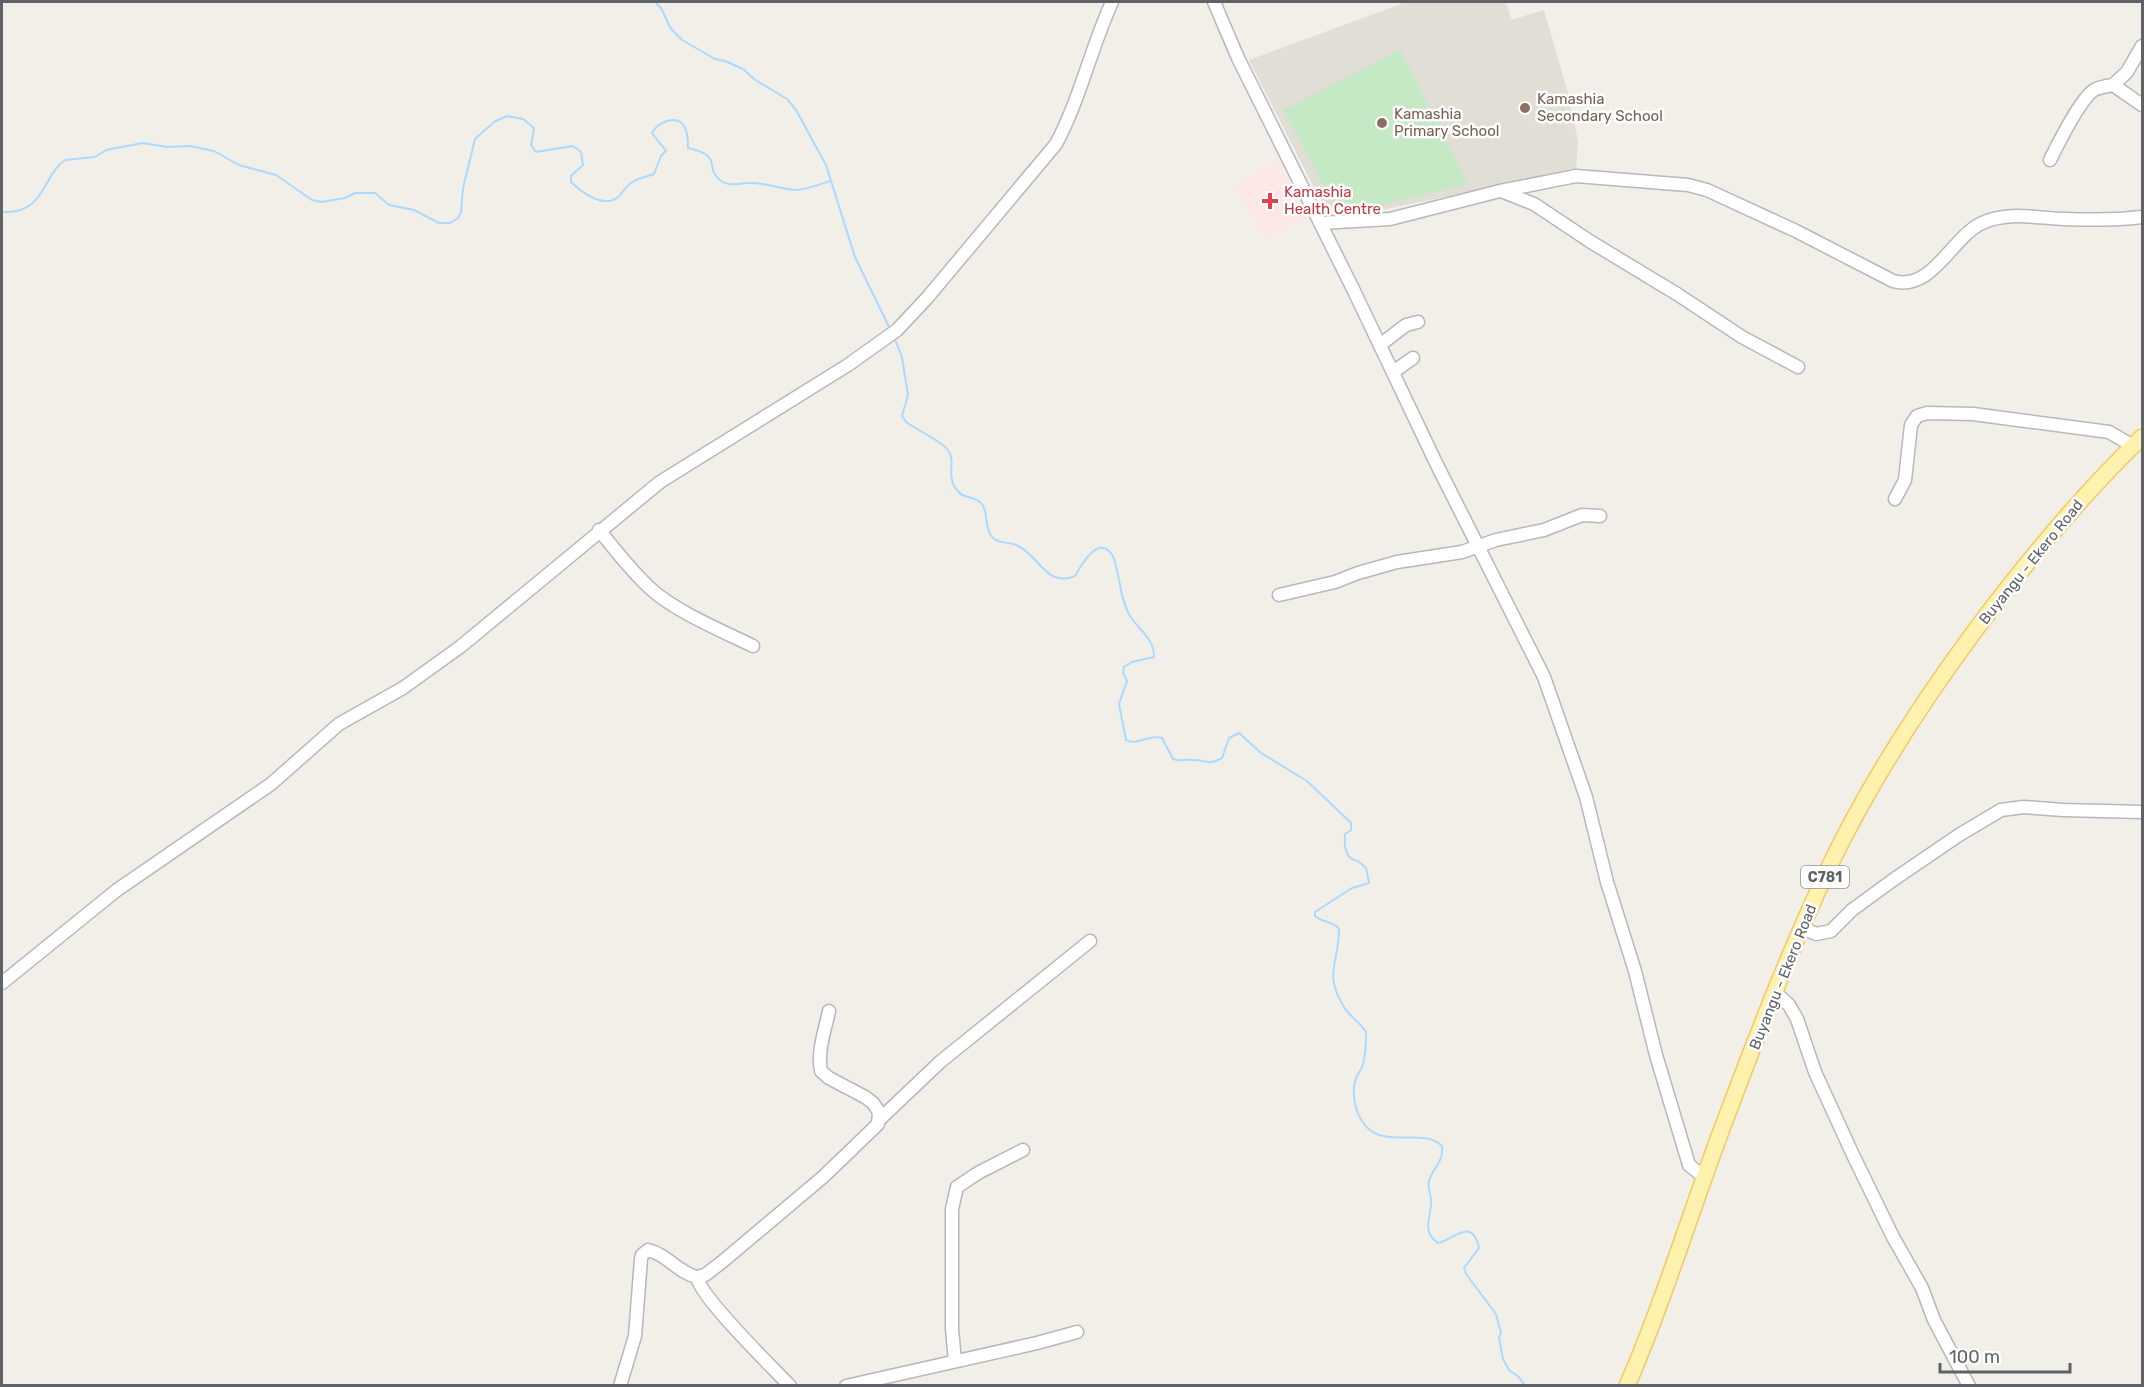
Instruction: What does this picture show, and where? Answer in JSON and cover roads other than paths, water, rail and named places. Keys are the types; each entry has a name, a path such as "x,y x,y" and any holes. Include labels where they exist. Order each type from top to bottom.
{"main road":[{"name":"Buyangu - Ekero Road","path":"1627,1386 1660,1307 1704,1177 1776,993 1831,863 1923,701 2041,545 2138,442"}],"street":[{"path":"2,983 117,890 271,784 339,724 403,688 451,653 660,482 848,365 892,334 927,298 1056,144 1112,2"},
{"path":"1214,2 1238,58 1321,223 1437,465 1529,645 1557,710 1586,797 1653,1044 1689,1164 1704,1177"},
{"path":"2050,160 2085,98 2099,88 2113,85 2127,72 2142,46"},
{"path":"2113,85 2142,105"},
{"path":"1321,223 1390,219 1500,191 1581,176 1695,186 1796,231 1870,270 1899,283 1910,283 1928,273 1978,224 1992,219 2009,216 2065,219 2142,218"},
{"path":"1500,191 1534,204 1742,337 1797,367"},
{"path":"1380,345 1406,325 1418,322"},
{"path":"1393,372 1413,358"},
{"path":"1895,499 1905,480 1911,425 1917,416 1927,413 1973,414 2109,432 2138,442"},
{"path":"1279,595 1335,582 1397,562 1442,557 1496,540 1535,532 1581,515 1600,516"},
{"path":"599,530 653,591 686,612 753,646"},
{"path":"1803,928 1816,934 1831,931 1852,910 1893,880 1959,835 2001,810 2024,807 2142,812"},
{"path":"620,1386 635,1336 642,1255 648,1251 655,1252 688,1275 697,1277 705,1275 823,1177 940,1062 1090,941"},
{"path":"1776,993 1784,998 1793,1012 1815,1072 1854,1155 1893,1237 1922,1288 1934,1320 1970,1386"},
{"path":"829,1011 821,1044 819,1064 821,1071 873,1103 879,1112 879,1120"},
{"path":"955,1360 952,1329 952,1209 957,1187 978,1173 1023,1150"},
{"path":"697,1277 702,1291 790,1386"},
{"path":"846,1386 1077,1332"}],"waterway":[{"path":"655,2 661,8 671,29 682,40 715,59 743,69 754,79 787,99 796,110 826,165 855,257 890,329"},
{"path":"2,212 16,211 35,201 51,175 65,160 95,157 106,150 143,143 167,147 190,146 214,151 239,165 276,175 312,200 322,202 345,198 355,193 375,193 389,205 414,210 439,223 450,223 458,218 461,212 463,188 475,139 494,122 507,116 523,119 534,128 531,145 536,152 573,146 581,152 583,165 571,176 571,182 593,198 600,200 612,200 618,197 633,181 654,174 661,156 666,151 652,133 659,125 673,120 682,123 685,128 688,148 706,155 712,163 716,176 724,183 760,184 794,190 830,181"},
{"path":"894,337 902,357 908,395 902,416 906,422 948,450 954,486 960,494 983,505 992,537 1026,551 1057,578 1065,579 1075,576 1086,558 1097,549 1108,550 1113,556 1127,610 1149,640 1154,651 1154,657 1132,662 1124,667 1123,673 1127,681 1119,704 1126,740 1135,742 1152,737 1162,738 1173,759 1210,762 1222,758 1229,738 1239,733 1261,753 1307,781 1351,823 1351,830 1345,834 1346,851 1350,858 1366,868 1369,883 1352,888 1315,912 1315,916 1339,929 1334,985 1346,1010 1366,1032 1364,1060 1354,1087 1357,1111 1370,1130 1380,1135 1424,1138 1434,1140 1442,1146 1440,1160 1429,1184 1431,1201 1428,1230 1438,1243 1467,1231 1476,1238 1479,1248 1464,1268 1496,1314 1501,1333 1499,1338 1503,1359 1509,1370 1519,1377 1525,1386"}],"place":[{"name":"Kamashia Secondary School","path":"1525,108"},
{"name":"Kamashia Primary School","path":"1382,123"},
{"name":"Kamashia Health Centre","path":"1270,201"}]}
